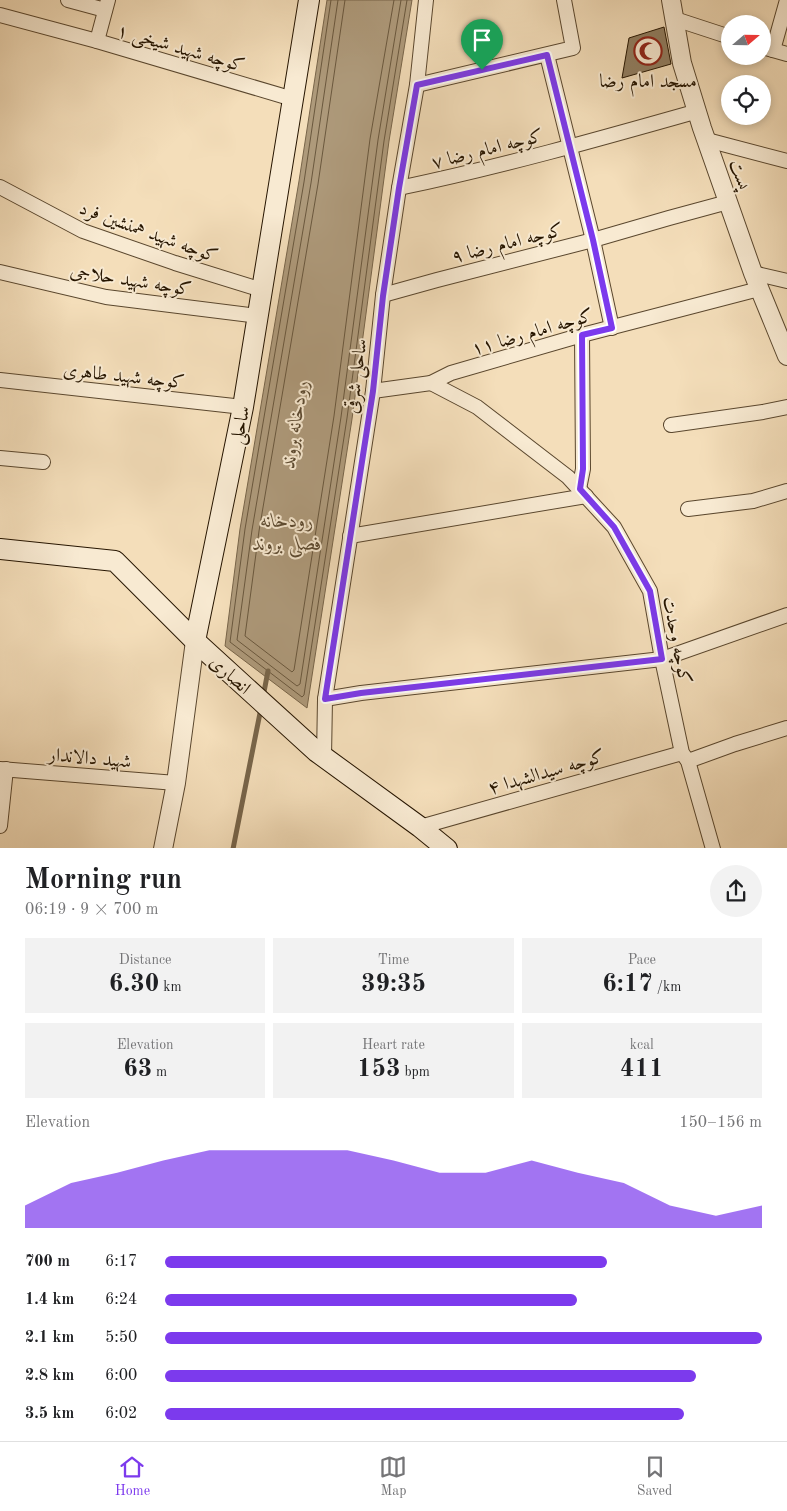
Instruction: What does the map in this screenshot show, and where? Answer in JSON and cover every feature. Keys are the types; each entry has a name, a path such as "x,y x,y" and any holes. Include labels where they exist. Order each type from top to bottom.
{"main road":[{"name":"ساحلی","path":"196,641 243,407 309,0"},
{"name":"انصاری","path":"0,549 115,562 196,641 321,754 447,848"}],"street":[{"path":"68,0 107,5 96,41"},
{"name":"ساحلی شرقی","path":"321,754 325,699 373,391 383,296 417,85 426,0"},
{"path":"417,85 573,48 564,0"},
{"name":"پست","path":"671,0 682,62 707,140 756,281 787,356"},
{"path":"771,40 787,0"},
{"name":"کوچه شهید شیخی ۱","path":"0,16 96,41 293,99"},
{"path":"675,19 721,33"},
{"path":"771,49 787,54"},
{"path":"547,55 593,240 612,328"},
{"name":"کوچه امام رضا ۷","path":"399,188 459,176 570,148 698,111"},
{"path":"707,140 787,161"},
{"name":"کوچه شهید همنشین فرد","path":"0,187 83,231 174,263 262,290"},
{"name":"کوچه امام رضا ۹","path":"383,296 728,202"},
{"name":"کوچه شهید حلاجی","path":"0,272 106,297 258,316"},
{"path":"756,281 787,281"},
{"name":"کوچه امام رضا ۱۱","path":"373,391 430,383 451,373 612,328 756,281"},
{"path":"350,536 583,493 582,335"},
{"name":"کوچه شهید طاهری","path":"0,380 243,407"},
{"name":"کوچه وحدت","path":"430,383 477,407 568,477 614,527 650,591 662,659 685,757 713,848"},
{"path":"671,425 787,407"},
{"path":"0,458 43,462"},
{"path":"688,509 753,501 787,491"},
{"path":"325,699 361,693 662,659 787,615"},
{"name":"ساحلی","path":"163,848 176,783 196,641"},
{"name":"کوچه سیدالشهدا ۴","path":"420,827 734,744 787,728"},
{"path":"0,826 3,769"},
{"name":"شهید دالاندار","path":"3,769 176,783"}],"water":[{"name":"رودخانه فصلی بروند","path":"327,0 412,0 389,141 352,419 307,708 225,646 240,529 299,181"}],"building":[{"name":"مسجد امام رضا","path":"664,27 671,64 622,78 629,38"}],"waterway":[{"name":"رودخانه بروند","path":"263,697 268,671"},
{"name":"رودخانه بروند","path":"233,848 261,708"}],"place":[{"name":"مسجد امام رضا","path":"648,51"}],"route":[{"path":"547,55 593,240 612,328 582,335 583,469 580,489 614,527 650,591 662,659 361,693 325,699 373,391 383,296 399,188 417,85 482,70 547,55"}]}
